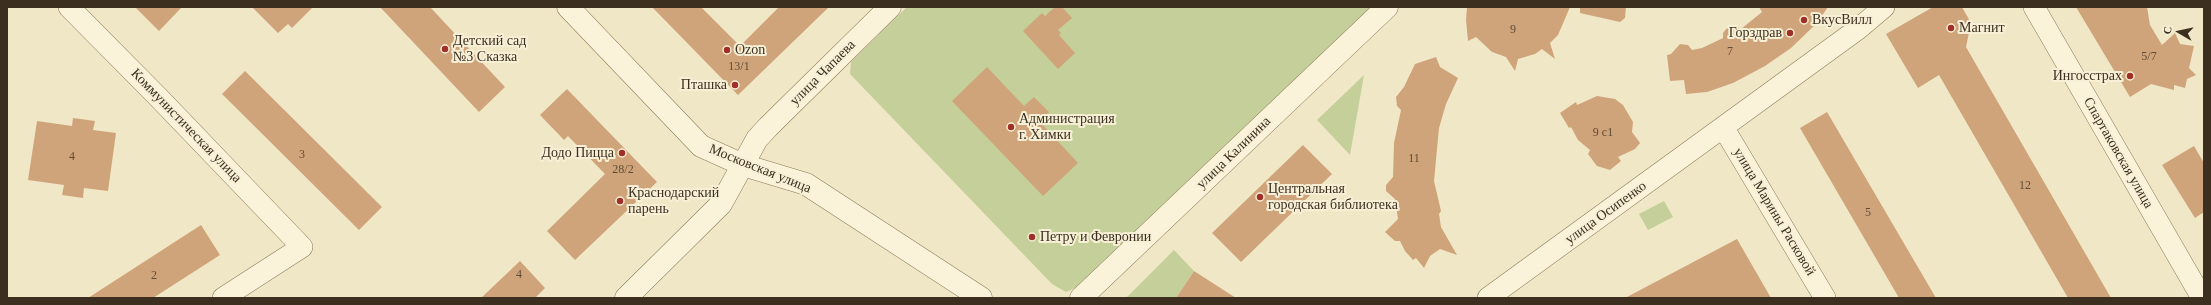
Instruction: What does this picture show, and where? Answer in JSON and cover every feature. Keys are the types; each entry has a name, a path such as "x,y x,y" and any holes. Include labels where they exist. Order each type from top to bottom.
{"street":[{"name":"Коммунистическая улица","path":"69,7 160,99 302,247 223,298"},
{"name":"Московская улица","path":"568,7 702,146 735,162 806,184 981,298"},
{"name":"улица Чапаева","path":"626,298 721,204 735,162 890,7"},
{"name":"улица Калинина","path":"1081,298 1387,7"},
{"name":"улица Осипенко","path":"1488,298 1858,29 1884,7"},
{"name":"Спартаковская улица","path":"2034,7 2202,298"},
{"name":"улица Марины Расковой","path":"1723,127 1824,298"}],"green space":[{"path":"907,7 1374,7 1080,286 1066,292 1052,284 850,74 851,62"},
{"path":"1364,75 1350,155 1317,120"},
{"path":"1664,201 1673,217 1648,230 1639,214"},
{"path":"1174,250 1194,271 1176,298 1126,298"}],"building":[{"path":"135,7 182,7 159,31"},
{"path":"252,7 313,7 292,28 288,24 278,33"},
{"name":"Детский сад №3 Сказка","path":"380,7 430,7 505,87 479,112"},
{"path":"652,7 701,7 740,46 779,7 829,7 738,95"},
{"path":"1055,7 1062,7 1072,18 1058,30 1061,33 1059,35 1075,53 1058,69 1023,31 1042,13 1045,16"},
{"path":"1467,7 1570,7 1558,35 1550,43 1555,59 1542,49 1535,54 1518,59 1515,71 1506,57 1492,52 1476,37 1468,41 1466,20"},
{"path":"1580,7 1626,7 1625,18 1620,22 1580,13"},
{"path":"1759,7 1828,7 1816,24 1791,48 1765,66 1733,83 1707,92 1686,94 1684,80 1670,81 1667,55 1671,54 1680,44 1688,45 1692,50 1702,48 1723,38 1723,33 1727,28 1736,26 1741,29 1762,12"},
{"path":"1933,7 1962,7 1971,23 1966,47 2111,298 2068,298 1939,75 1918,88 1886,34"},
{"path":"2076,7 2147,7 2150,25 2162,45 2175,33 2180,44 2194,46 2189,68 2196,75 2187,79 2185,88 2174,85 2174,90 2151,84 2130,97"},
{"path":"1436,57 1440,67 1458,78 1446,104 1439,128 1434,181 1441,211 1439,214 1441,227 1457,255 1440,249 1430,256 1424,268 1416,258 1413,260 1405,251 1400,241 1395,241 1385,232 1398,219 1395,199 1386,191 1386,185 1393,177 1394,143 1401,110 1397,106 1396,97 1404,87 1415,64"},
{"path":"987,67 1024,106 1034,97 1049,112 1040,122 1078,163 1043,196 952,101"},
{"path":"245,71 382,207 359,230 222,94"},
{"path":"567,89 657,182 575,260 547,231 605,174 568,136 564,140 540,115"},
{"path":"1597,96 1615,99 1623,105 1633,122 1632,132 1640,143 1635,149 1618,157 1621,161 1610,170 1597,166 1588,154 1590,150 1578,140 1571,127 1569,128 1560,113 1576,102 1577,105"},
{"path":"1827,112 1936,298 1899,298 1800,128"},
{"path":"73,118 95,121 93,130 116,133 108,191 84,188 83,198 62,195 64,185 28,180 37,121 72,126"},
{"path":"1303,145 1332,174 1241,262 1212,233"},
{"path":"2194,146 2204,163 2204,212 2195,218 2162,165"},
{"path":"201,225 220,255 153,298 88,298"},
{"path":"1737,239 1771,298 1625,298"},
{"path":"520,261 545,288 535,298 481,298"},
{"path":"1194,271 1236,298 1176,298"}],"place":[{"name":"ВкусВилл","path":"1804,20"},
{"name":"Магнит","path":"1951,28"},
{"name":"Горздрав","path":"1790,33"},
{"name":"Детский сад №3 Сказка","path":"445,49"},
{"name":"Ozon","path":"727,50"},
{"name":"Ингосстрах","path":"2130,76"},
{"name":"Пташка","path":"735,85"},
{"name":"Администрация г. Химки","path":"1011,127"},
{"name":"Додо Пицца","path":"622,153"},
{"name":"Центральная городская библиотека","path":"1260,197"},
{"name":"Краснодарский парень","path":"620,201"},
{"name":"Петру и Февронии","path":"1032,237"}]}
